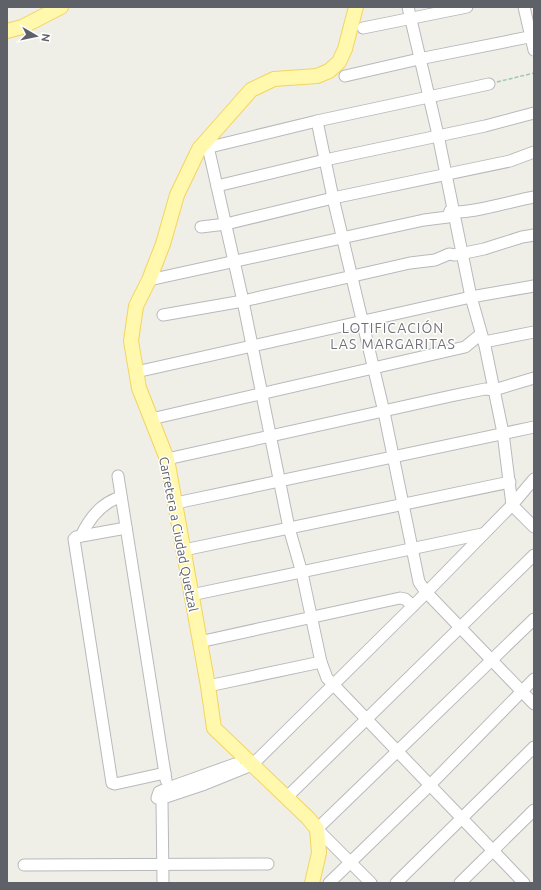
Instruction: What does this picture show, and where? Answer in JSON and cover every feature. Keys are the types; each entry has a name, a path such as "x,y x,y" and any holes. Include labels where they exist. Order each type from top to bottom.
{"main road":[{"path":"7,31 22,27 61,7"},
{"name":"Carretera a Ciudad Quetzal","path":"317,829 308,818 214,728 208,686 167,459 139,388 131,341 136,306 149,280 163,244 177,195 199,149 251,90 274,79 317,76 329,71 339,62 345,49 356,7"},
{"path":"312,883 319,853 317,829"}],"street":[{"path":"408,7 438,135 471,297 483,338 503,433 512,505 534,527"},
{"path":"364,28 467,7"},
{"path":"527,9 533,37 534,50"},
{"path":"345,76 419,59 533,37"},
{"path":"489,84 317,121 210,147 209,151 243,301 289,528 302,573 321,662 329,681 524,883"},
{"path":"217,186 325,160 485,126 534,113"},
{"path":"317,121 361,322 384,412 419,582 426,592 534,704"},
{"path":"201,227 226,224 333,198 510,161 534,152"},
{"path":"149,280 424,220 448,217 450,211 454,212 534,197"},
{"path":"163,315 243,301 351,276 435,260 449,254 484,249 522,237 534,235"},
{"path":"136,372 471,297 534,286"},
{"path":"151,419 262,392 465,347 483,338 534,332"},
{"path":"167,459 451,396 486,389 494,390 534,378"},
{"path":"176,504 534,427"},
{"path":"118,476 168,792"},
{"path":"163,883 160,864 156,800 159,792 168,792 204,780 249,762 329,681 411,604 417,595 426,592 512,505 534,479"},
{"path":"184,550 510,482"},
{"path":"81,536 101,507 110,500 121,497"},
{"path":"126,528 81,536 74,539 112,783 114,784 165,773"},
{"path":"191,595 302,573 482,534"},
{"path":"286,798 534,555"},
{"path":"199,642 312,616 400,598 411,604"},
{"path":"371,883 317,829 534,619"},
{"path":"208,686 321,662"},
{"path":"329,883 430,785 534,679"},
{"path":"396,883 534,747"},
{"path":"460,883 534,810"},
{"path":"157,883 160,864"},
{"path":"24,865 268,864"},
{"path":"530,883 534,880"}],"path":[{"path":"489,84 534,73"}],"district":[{"name":"LOTIFICACIÓN LAS MARGARITAS","path":"393,336"}]}
